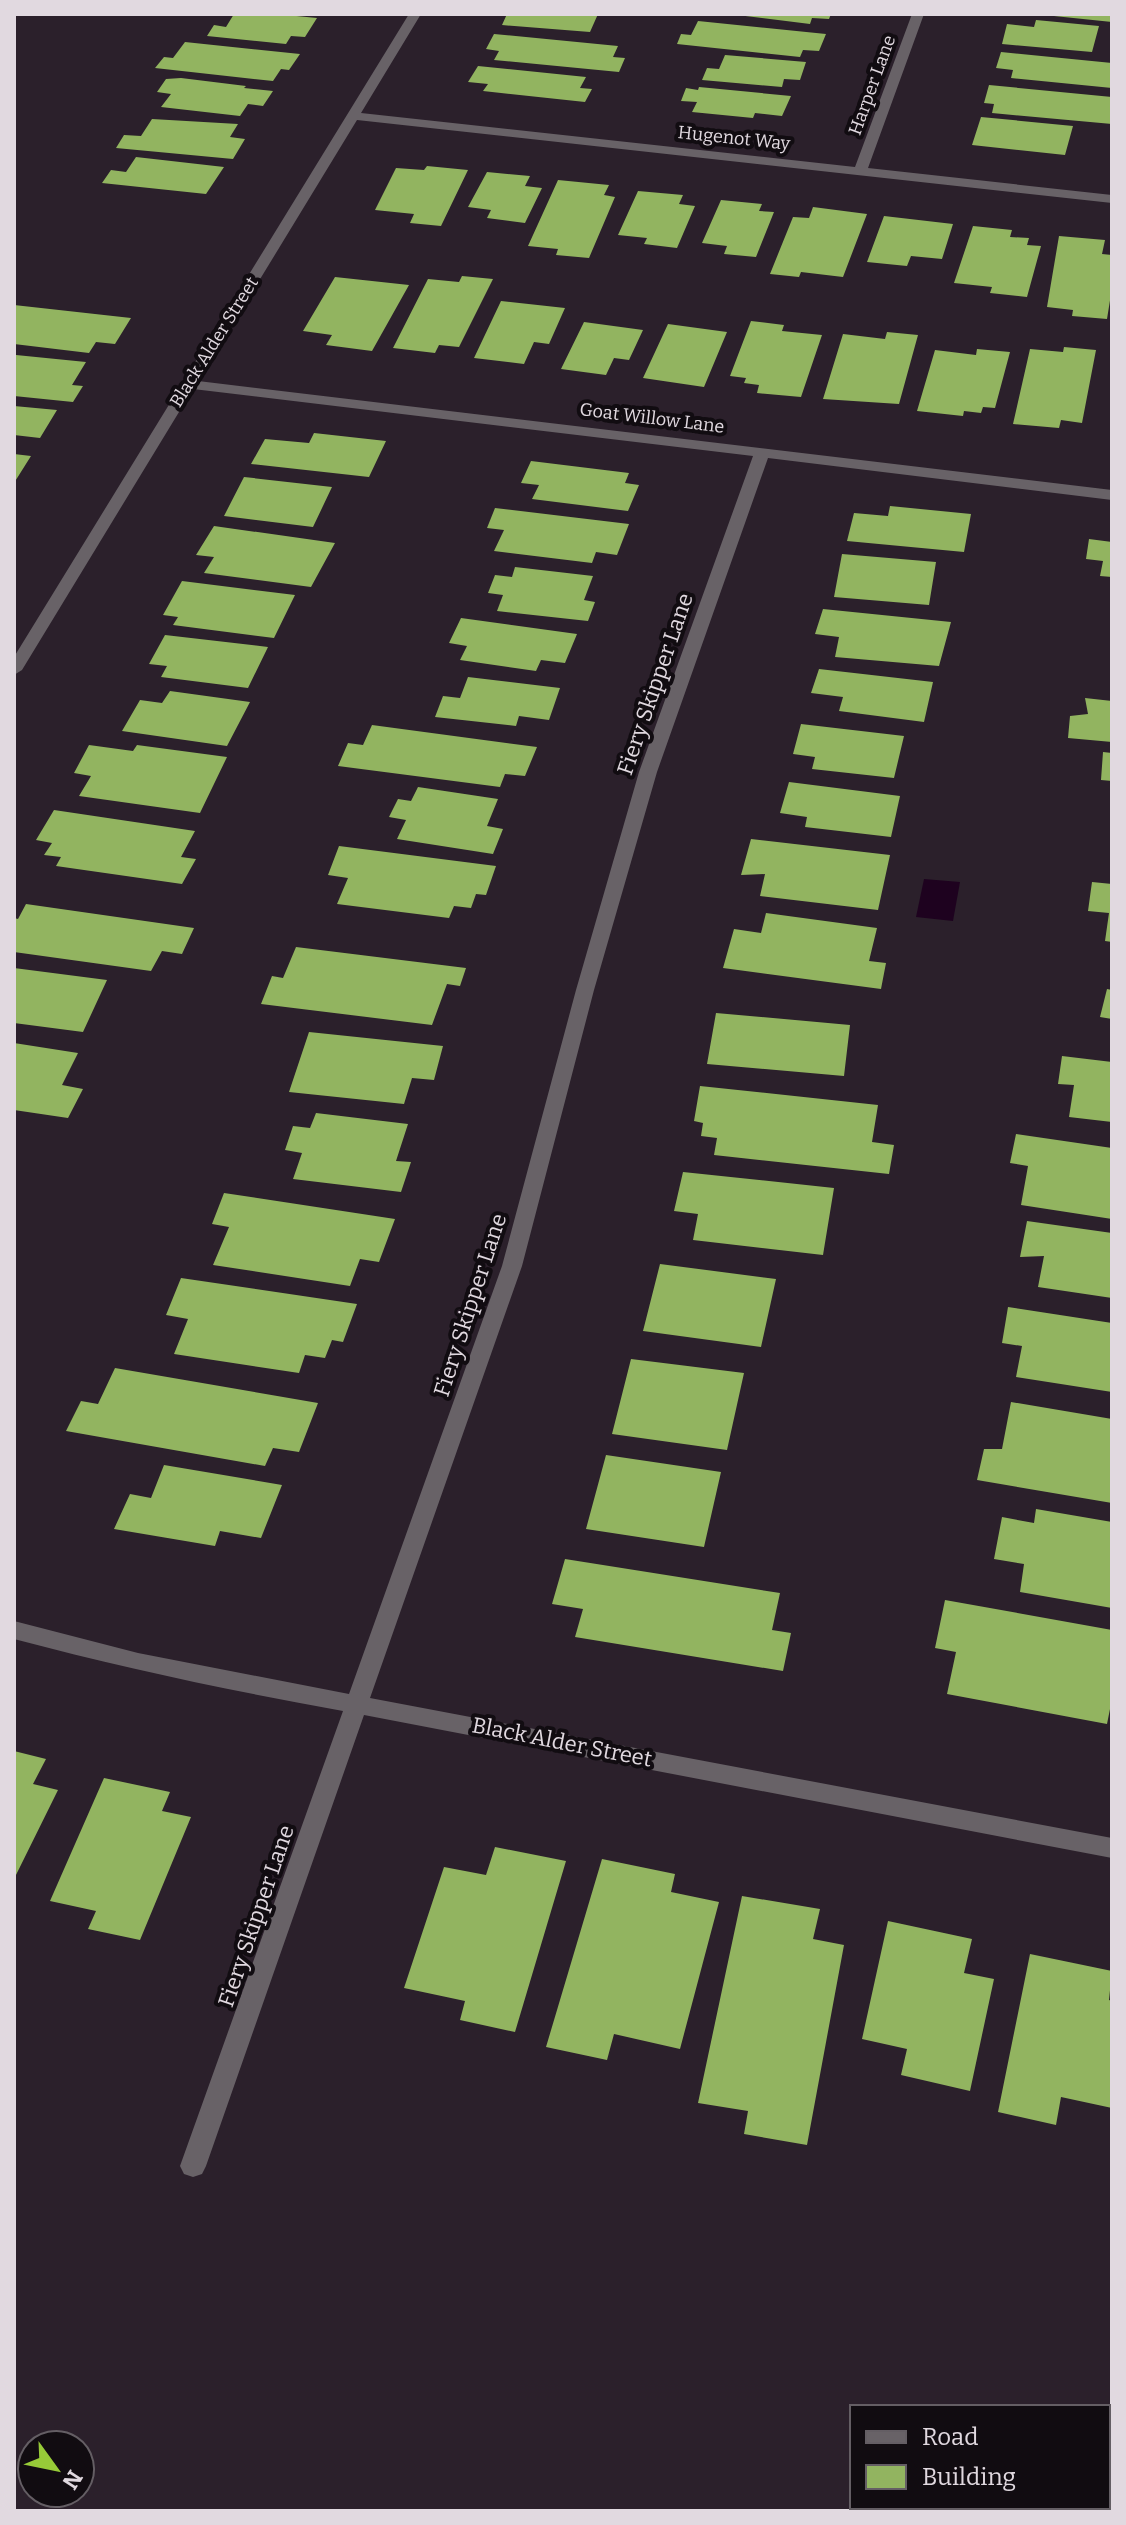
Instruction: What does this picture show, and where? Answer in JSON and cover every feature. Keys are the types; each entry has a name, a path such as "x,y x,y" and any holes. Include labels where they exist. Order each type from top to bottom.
{"street":[{"name":"Black Alder Street","path":"14,670 415,14"},
{"name":"Harper Lane","path":"861,169 918,14"},
{"name":"Hugenot Way","path":"352,116 861,169 1112,199"},
{"name":"Goat Willow Lane","path":"188,384 1112,495"},
{"name":"Fiery Skipper Lane","path":"193,2166 512,1266 585,990 648,772 763,451"},
{"name":"Black Alder Street","path":"14,1630 88,1652 1112,1848"}],"shaded area":[{"path":"924,879 960,882 953,921 916,917"}],"building":[{"path":"234,14 317,18 305,37 291,36 286,44 207,36 214,25 226,27"},
{"path":"507,14 598,14 590,32 502,25"},
{"path":"729,14 831,14 829,19 812,18 810,24"},
{"path":"1112,14 1112,22 1054,16"},
{"path":"1036,20 1099,26 1092,52 1002,44 1007,24 1034,27"},
{"path":"698,21 826,34 819,51 803,50 800,57 677,44 681,34 691,35"},
{"path":"494,34 618,46 613,57 625,58 619,72 494,60 499,51 486,49"},
{"path":"185,42 300,54 289,70 281,69 273,81 155,68 164,57 173,58"},
{"path":"1001,52 1112,63 1112,88 1011,78 1013,70 996,68"},
{"path":"725,55 806,62 800,80 784,79 782,87 702,80 707,68 719,69"},
{"path":"478,66 586,77 580,88 592,89 585,102 483,91 488,84 468,82"},
{"path":"181,78 273,91 263,106 248,104 240,116 161,107 171,94 157,92 166,79"},
{"path":"989,85 1112,97 1112,124 992,113 994,104 984,103"},
{"path":"699,87 791,96 782,116 755,113 753,118 692,112 697,102 681,101 686,88 698,90"},
{"path":"981,117 1073,126 1065,155 972,145"},
{"path":"152,119 238,124 230,137 245,139 233,159 116,148 124,135 141,136"},
{"path":"136,157 224,167 206,194 102,183 111,170 126,172"},
{"path":"427,166 468,170 441,226 410,223 414,214 375,210 396,168 424,170"},
{"path":"487,172 530,176 525,186 542,188 525,223 487,218 491,210 468,207"},
{"path":"558,180 609,185 604,195 615,197 589,258 556,255 558,249 528,246"},
{"path":"638,191 683,195 679,204 695,206 677,248 644,244 647,238 618,235"},
{"path":"721,200 762,204 759,211 774,212 756,257 724,254 727,246 702,243"},
{"path":"813,207 867,214 843,277 801,272 799,277 770,274 793,217 809,218"},
{"path":"884,216 953,224 942,259 911,256 907,266 867,262"},
{"path":"973,226 1012,230 1010,237 1029,238 1027,245 1041,246 1027,297 990,293 992,287 954,283"},
{"path":"1059,236 1105,240 1102,254 1112,255 1112,288 1107,319 1072,316 1073,310 1047,307"},
{"path":"462,276 493,279 459,347 439,345 435,353 393,348 428,279 459,282"},
{"path":"335,277 409,285 372,351 326,345 332,335 303,331"},
{"path":"501,301 565,308 549,344 534,342 524,364 474,358"},
{"path":"14,305 131,318 115,344 96,342 89,353 14,344"},
{"path":"751,321 784,325 782,331 822,335 801,397 757,393 759,385 744,383 746,378 730,376"},
{"path":"584,322 643,330 629,360 614,358 606,375 561,369"},
{"path":"668,324 727,332 704,387 643,378"},
{"path":"887,332 918,335 899,404 823,399 843,334 885,339"},
{"path":"1064,347 1096,350 1082,423 1061,420 1059,428 1013,424 1030,349 1063,352"},
{"path":"977,349 1010,352 995,408 983,407 981,413 964,411 963,416 917,411 935,350 976,355"},
{"path":"16,355 86,362 72,385 83,386 73,402 14,396"},
{"path":"14,406 57,410 40,438 14,435"},
{"path":"314,433 386,441 369,477 251,464 265,439 309,443"},
{"path":"14,454 31,456 14,483"},
{"path":"531,461 629,473 625,483 639,485 628,511 532,499 539,485 521,483"},
{"path":"244,477 332,487 313,527 224,516"},
{"path":"890,506 971,514 964,552 847,541 854,513 888,516"},
{"path":"495,508 629,524 617,555 596,552 592,563 494,551 504,530 487,528"},
{"path":"214,526 335,543 311,587 204,573 214,557 196,555"},
{"path":"1089,539 1112,542 1112,577 1100,576 1103,561 1086,559"},
{"path":"842,554 936,562 929,605 834,597"},
{"path":"515,567 593,576 584,600 595,602 588,621 497,611 503,595 488,593 495,575 512,577"},
{"path":"182,581 295,595 274,638 173,625 178,617 163,615"},
{"path":"823,609 951,622 939,666 835,657 839,637 815,634"},
{"path":"461,618 577,634 565,663 541,660 536,671 460,660 467,646 449,643"},
{"path":"165,635 268,647 248,688 161,677 167,666 149,664"},
{"path":"819,669 933,682 924,722 839,711 843,697 811,693"},
{"path":"468,677 560,688 549,720 519,716 516,726 435,717 443,696 460,698"},
{"path":"170,691 250,702 227,746 122,731 140,700 162,703"},
{"path":"1085,698 1112,701 1112,742 1068,738 1070,716 1088,714"},
{"path":"801,724 904,736 894,778 812,769 815,757 793,754"},
{"path":"372,725 537,747 525,776 505,774 500,787 338,766 348,743 363,745"},
{"path":"89,745 133,751 137,745 227,757 200,813 79,796 91,776 74,773"},
{"path":"1103,752 1112,753 1112,781 1101,780"},
{"path":"789,782 900,796 891,837 805,827 807,817 780,813"},
{"path":"418,787 498,799 487,826 503,829 493,854 397,839 406,820 389,817 398,799 411,801"},
{"path":"54,810 195,831 181,857 196,859 182,884 56,866 61,857 44,855 52,843 36,840"},
{"path":"751,839 890,855 878,910 760,896 765,874 741,875"},
{"path":"339,846 496,866 486,895 476,894 471,908 454,906 449,918 337,904 348,878 328,875"},
{"path":"1092,882 1112,884 1112,942 1105,941 1109,913 1088,911"},
{"path":"26,904 194,928 182,954 162,951 151,971 14,952 14,918 18,919"},
{"path":"766,913 877,928 869,961 886,963 881,989 723,968 734,929 761,933"},
{"path":"296,947 466,968 460,986 447,984 432,1025 261,1004 272,976 283,978"},
{"path":"14,968 107,980 83,1032 14,1023"},
{"path":"1107,989 1112,990 1112,1019 1100,1017"},
{"path":"716,1013 850,1025 844,1076 707,1064"},
{"path":"309,1032 443,1046 434,1080 412,1078 404,1104 289,1092"},
{"path":"14,1043 78,1053 62,1085 83,1089 68,1118 14,1110"},
{"path":"1062,1056 1112,1062 1112,1122 1069,1117 1074,1085 1058,1084"},
{"path":"700,1086 878,1105 872,1142 894,1145 889,1174 714,1155 717,1138 701,1136 703,1123 694,1121"},
{"path":"316,1113 408,1124 396,1161 411,1162 401,1192 293,1179 302,1153 285,1150 293,1126 310,1128"},
{"path":"1016,1134 1112,1148 1112,1219 1021,1205 1028,1166 1010,1163"},
{"path":"683,1172 834,1188 823,1255 693,1240 698,1214 674,1211"},
{"path":"224,1193 395,1219 379,1262 360,1259 350,1286 213,1265 229,1227 212,1224"},
{"path":"1027,1221 1112,1233 1112,1298 1038,1287 1044,1256 1020,1257"},
{"path":"660,1264 776,1279 761,1347 643,1331"},
{"path":"181,1278 357,1304 343,1342 332,1340 325,1358 305,1355 299,1373 174,1354 188,1319 166,1315"},
{"path":"1008,1307 1112,1323 1112,1392 1016,1377 1022,1346 1002,1343"},
{"path":"631,1359 744,1373 727,1450 612,1434"},
{"path":"115,1368 318,1403 299,1452 273,1448 265,1466 66,1431 81,1401 98,1404"},
{"path":"1011,1402 1112,1419 1112,1503 977,1480 984,1449 1002,1449"},
{"path":"606,1455 721,1472 704,1547 586,1529"},
{"path":"164,1465 282,1485 261,1538 220,1531 215,1546 114,1529 130,1494 151,1498"},
{"path":"1036,1509 1112,1522 1112,1608 1020,1592 1024,1564 994,1559 1002,1517 1034,1523"},
{"path":"565,1559 780,1593 772,1630 791,1633 783,1671 575,1637 583,1609 552,1604"},
{"path":"945,1600 1112,1630 1112,1699 1107,1724 947,1694 956,1652 935,1648"},
{"path":"14,1751 46,1759 33,1784 58,1790 14,1879"},
{"path":"104,1778 170,1792 162,1811 191,1817 140,1940 88,1929 96,1911 50,1901"},
{"path":"495,1847 566,1861 515,2032 460,2020 465,2001 404,1988 444,1867 486,1875"},
{"path":"602,1859 675,1874 671,1892 719,1902 680,2049 614,2034 607,2060 546,2047"},
{"path":"742,1896 820,1909 813,1939 844,1945 807,2145 744,2134 748,2111 698,2103"},
{"path":"888,1921 972,1939 964,1973 994,1979 970,2091 901,2075 907,2049 862,2039"},
{"path":"1030,1954 1112,1971 1109,2000 1112,2001 1112,2108 1061,2097 1056,2125 998,2112"}]}
